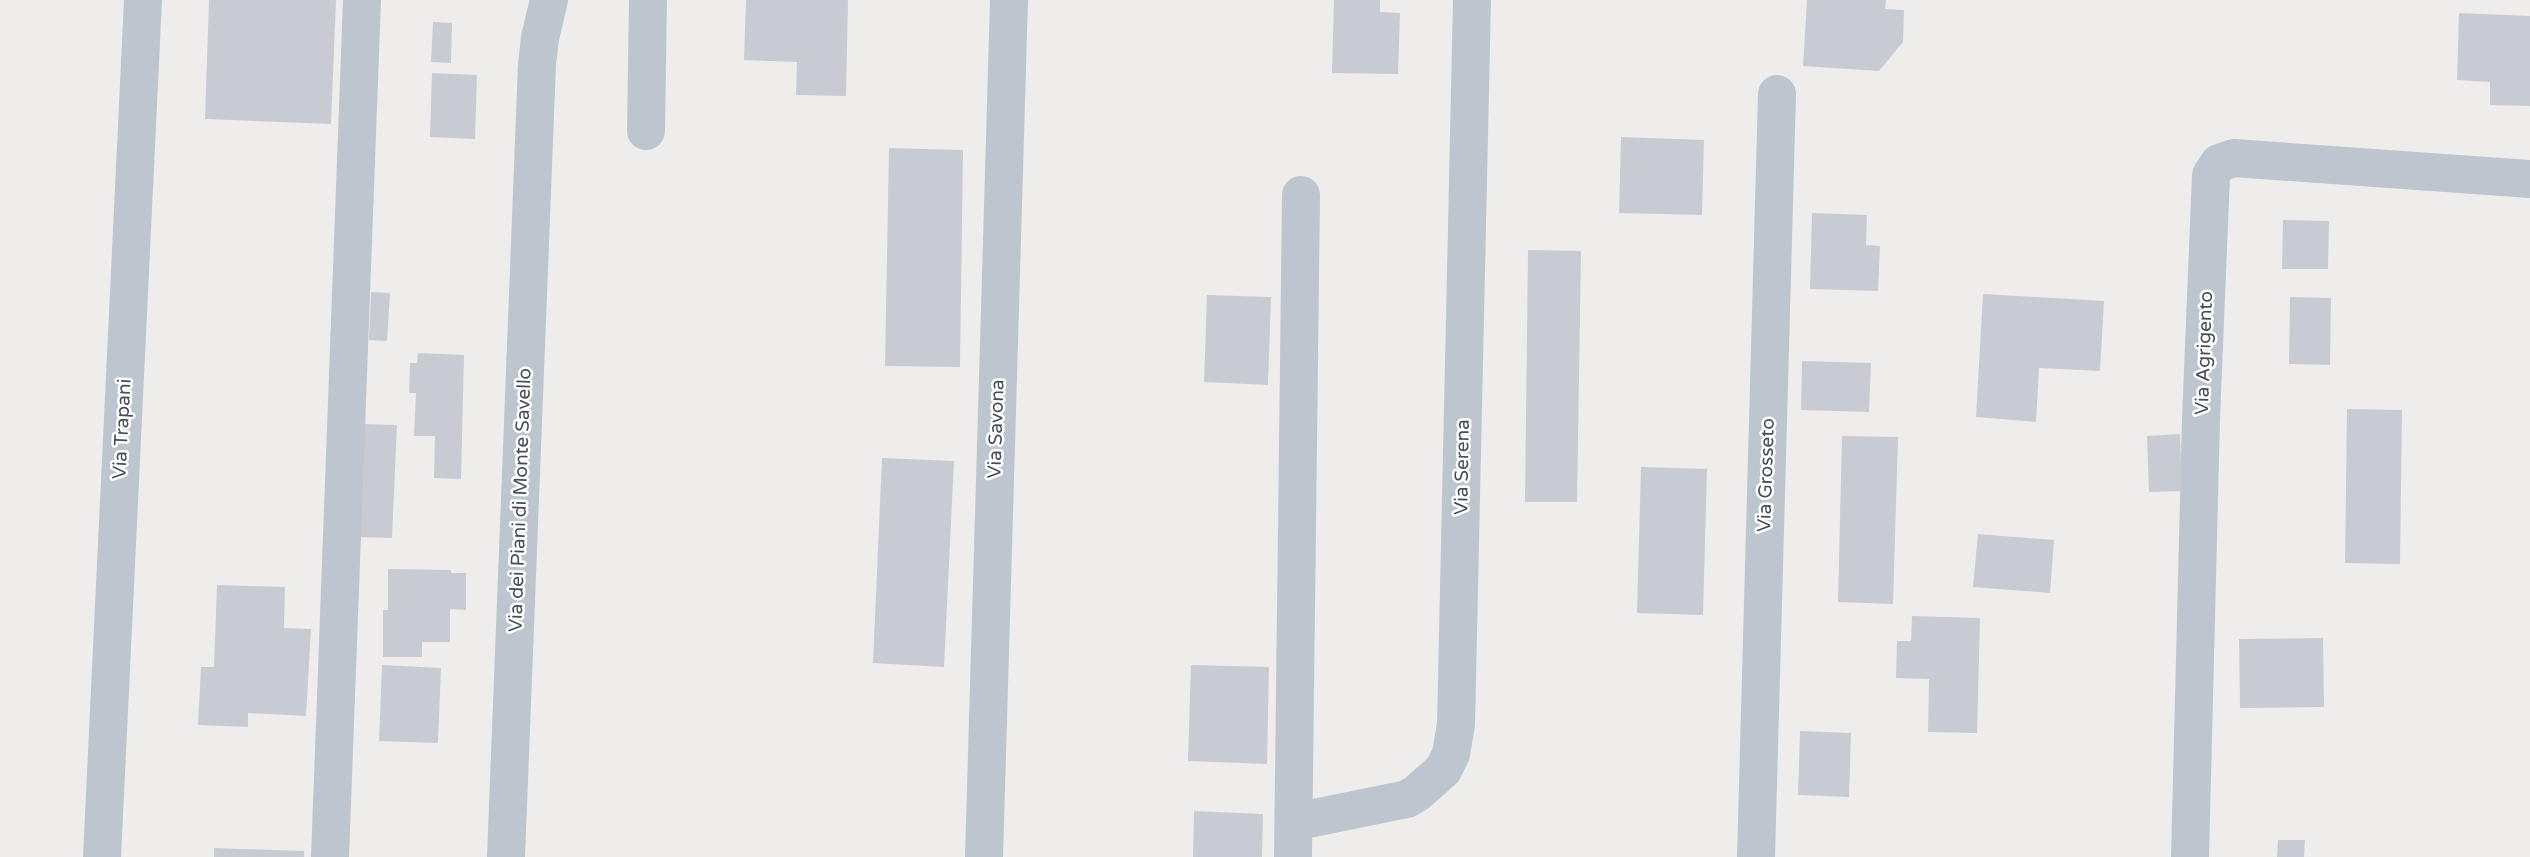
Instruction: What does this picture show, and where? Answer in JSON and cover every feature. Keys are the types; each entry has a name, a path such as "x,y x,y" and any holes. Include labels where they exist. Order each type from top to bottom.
{"street":[{"name":"Via Trapani","path":"102,857 143,0"},
{"path":"330,857 362,0"},
{"name":"Via dei Piani di Monte Savello","path":"506,857 533,143 538,51 549,0"},
{"path":"646,131 648,0"},
{"name":"Via Savona","path":"984,857 1009,0"},
{"name":"Via Serena","path":"1301,195 1293,839 1407,799 1432,782 1443,770 1451,754 1456,723 1472,0"},
{"name":"Via Grosseto","path":"1756,857 1777,94"},
{"name":"Via Agrigento","path":"2190,857 2201,419 2211,175 2219,163 2234,158 2530,179"}],"building":[{"path":"209,0 336,0 331,124 205,119"},
{"path":"746,0 848,0 846,96 796,95 797,62 744,60"},
{"path":"1334,0 1380,0 1380,12 1400,13 1398,74 1332,73"},
{"path":"1807,0 1886,0 1885,9 1904,10 1903,42 1879,71 1803,66"},
{"path":"2459,13 2530,16 2530,106 2490,105 2490,82 2457,80"},
{"path":"433,22 452,23 451,63 431,62"},
{"path":"432,73 477,75 475,139 430,137"},
{"path":"1621,137 1704,140 1702,215 1619,213"},
{"path":"889,148 963,150 960,367 885,366"},
{"path":"1812,213 1867,215 1866,245 1880,246 1878,291 1810,289"},
{"path":"2283,220 2329,221 2328,269 2282,269"},
{"path":"1528,250 1581,251 1577,502 1525,502"},
{"path":"371,292 390,293 387,341 369,340"},
{"path":"1983,294 2104,301 2100,371 2039,368 2036,422 1976,417"},
{"path":"1207,295 1271,297 1268,385 1204,382"},
{"path":"2290,297 2331,298 2330,365 2289,364"},
{"path":"418,353 464,355 461,479 434,478 435,436 414,436 416,393 409,393 410,363 417,363"},
{"path":"1802,361 1871,363 1869,412 1801,410"},
{"path":"2347,409 2402,410 2400,564 2345,563"},
{"path":"362,424 397,425 392,538 358,537"},
{"path":"2180,434 2182,491 2149,492 2147,436"},
{"path":"1842,436 1898,437 1893,604 1838,602"},
{"path":"882,458 954,461 944,667 873,663"},
{"path":"1641,467 1707,469 1703,615 1637,613"},
{"path":"1978,534 2054,540 2050,593 1973,587"},
{"path":"388,569 451,570 451,573 466,573 466,610 450,609 450,642 422,642 422,657 383,657 383,610 388,610"},
{"path":"217,585 285,587 284,628 311,629 306,716 248,713 248,727 198,725 201,667 214,667"},
{"path":"1912,616 1980,618 1977,733 1928,732 1929,679 1896,678 1897,641 1911,641"},
{"path":"2323,638 2324,707 2240,708 2239,639"},
{"path":"382,665 441,668 438,743 379,741"},
{"path":"1191,665 1269,667 1267,764 1188,761"},
{"path":"1800,731 1851,733 1849,797 1798,795"},
{"path":"1194,811 1263,814 1262,857 1193,857"},
{"path":"2278,840 2305,840 2304,857 2277,857"},
{"path":"214,848 304,851 304,857 214,857"}]}
